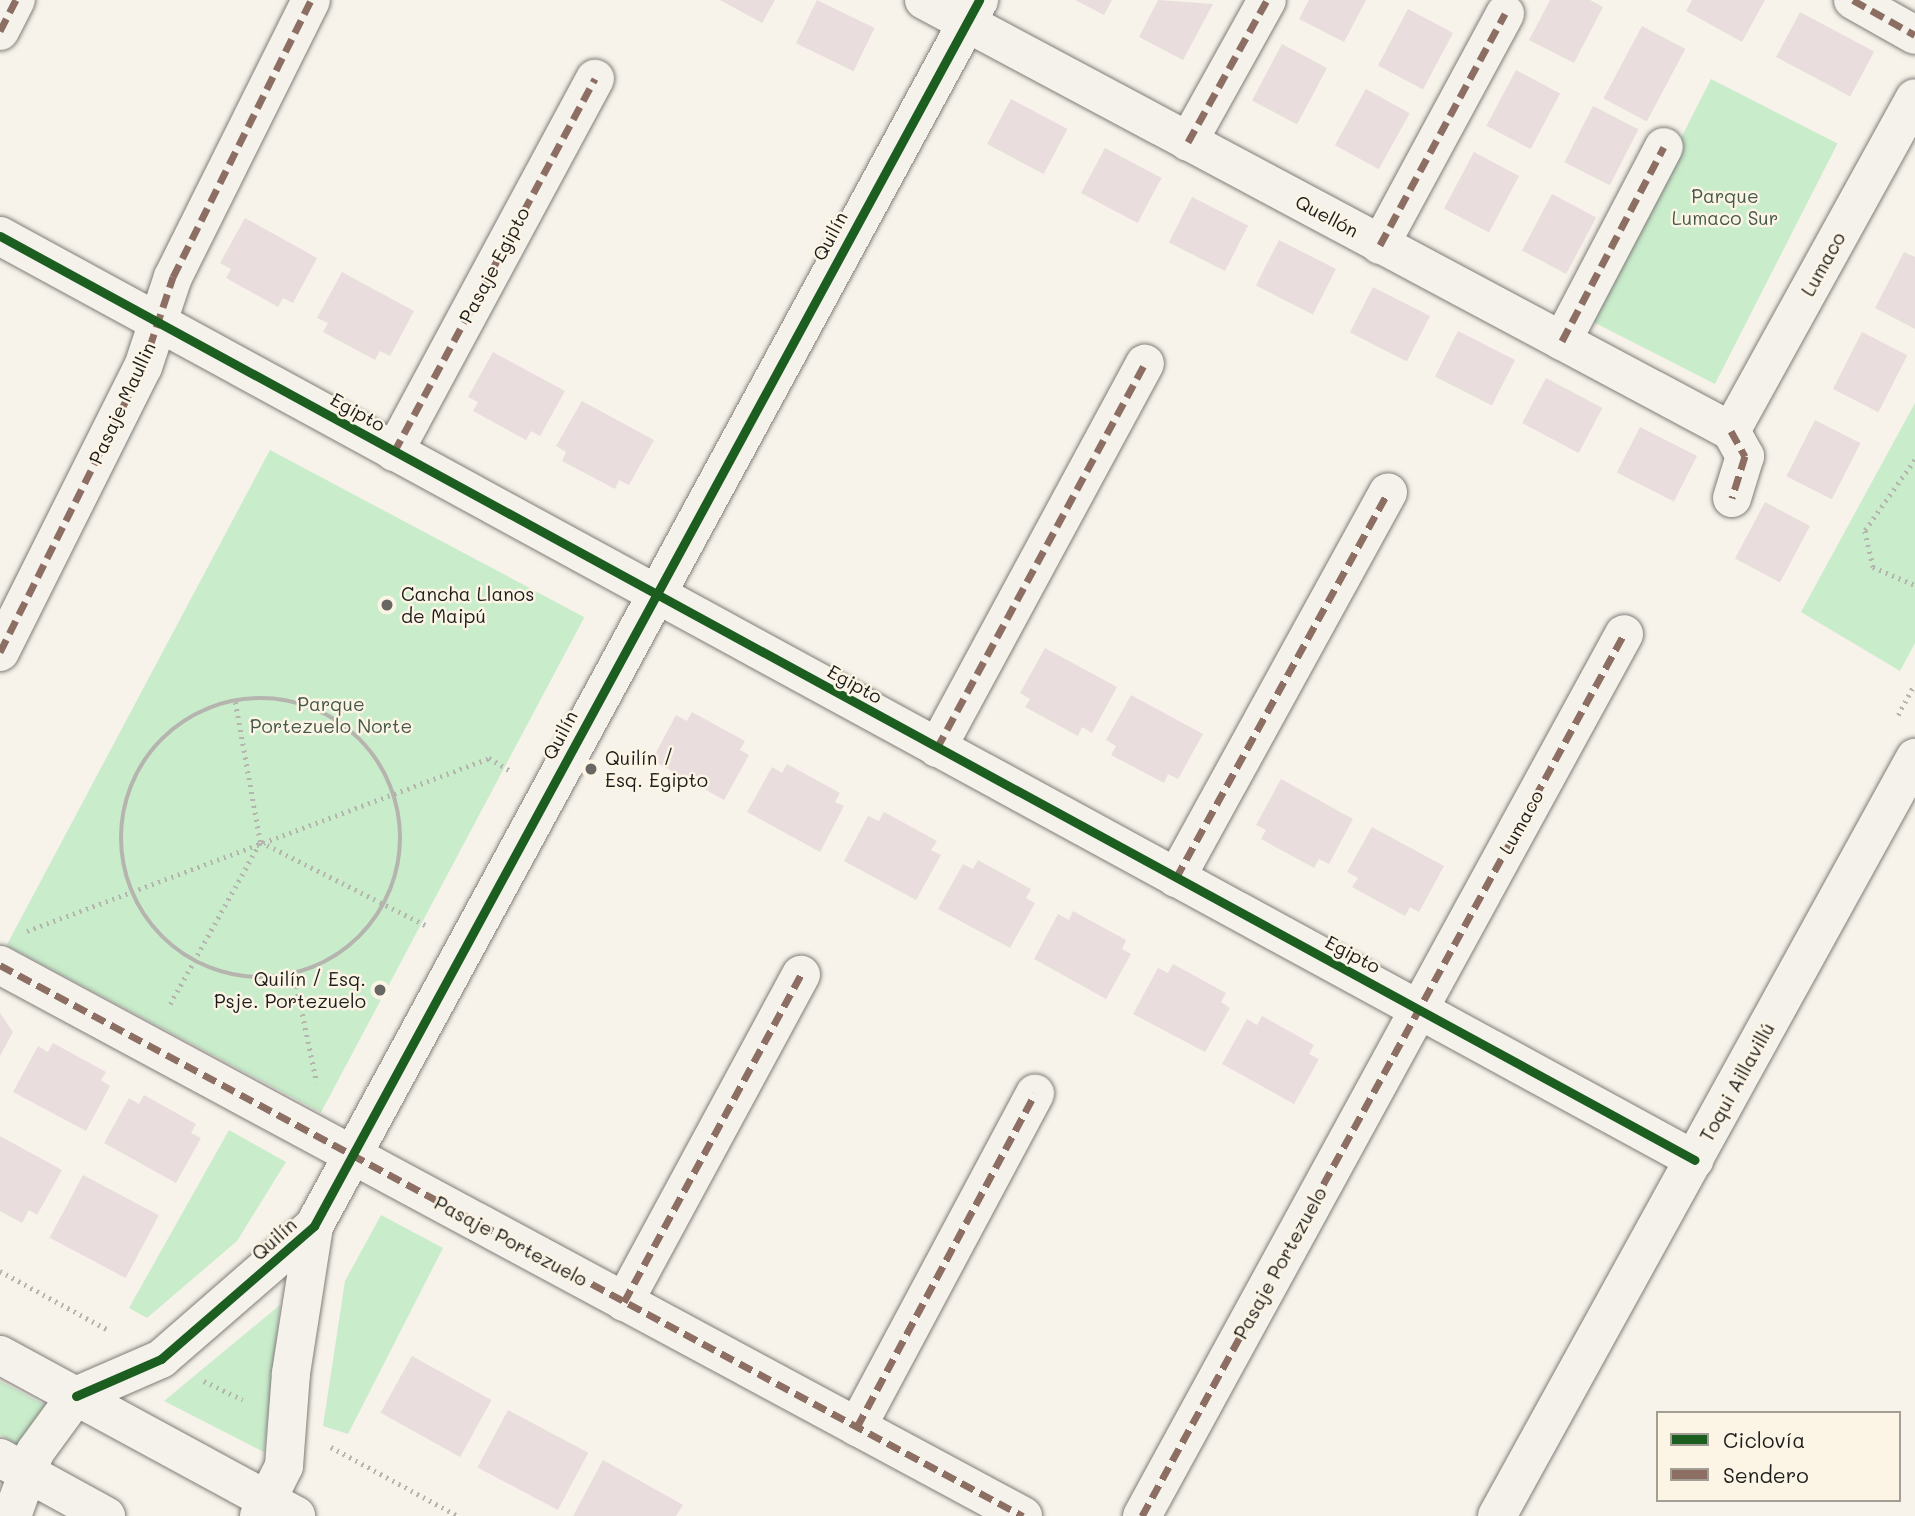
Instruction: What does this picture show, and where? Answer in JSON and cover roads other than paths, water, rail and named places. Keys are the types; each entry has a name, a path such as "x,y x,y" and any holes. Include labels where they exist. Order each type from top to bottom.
{"street":[{"path":"0,31 16,0"},
{"name":"Pasaje Maullin","path":"0,652 143,367 173,276 311,0"},
{"name":"Quellón","path":"924,0 973,12 1188,142 1731,431"},
{"path":"1188,142 1267,0"},
{"path":"1853,0 1915,35"},
{"name":"Quilín","path":"276,1511 284,1466 285,1422 314,1226 973,12"},
{"path":"1380,244 1505,14"},
{"name":"Pasaje Egipto","path":"394,452 595,79"},
{"name":"Lumaco","path":"1731,431 1915,98"},
{"path":"1562,341 1664,147"},
{"name":"Egipto","path":"0,236 1695,1160"},
{"path":"937,748 1145,364"},
{"path":"1731,431 1745,456 1732,498"},
{"path":"1176,878 1388,492"},
{"name":"Lumaco","path":"1419,1009 1624,634"},
{"name":"Toqui Aillavillú","path":"1496,1516 1915,758"},
{"name":"Pasaje Portezuelo","path":"0,965 1023,1516"},
{"path":"624,1302 801,975"},
{"name":"Pasaje Portezuelo","path":"1142,1516 1419,1009"},
{"path":"857,1427 1035,1093"},
{"name":"Quilín","path":"76,1396 121,1382 161,1359 314,1226"},
{"path":"0,1355 276,1511"},
{"path":"12,1516 14,1465 76,1396"},
{"path":"14,1465 106,1516"}],"place":[{"name":"Cancha Llanos de Maipú","path":"387,605"},
{"name":"Quilín / Esq. Egipto","path":"591,769"},
{"name":"Quilín / Esq. Psje. Portezuelo","path":"380,990"}],"park label":[{"name":"Parque Lumaco Sur","path":"1725,207"},
{"name":"Parque Portezuelo Norte","path":"331,715"}]}
